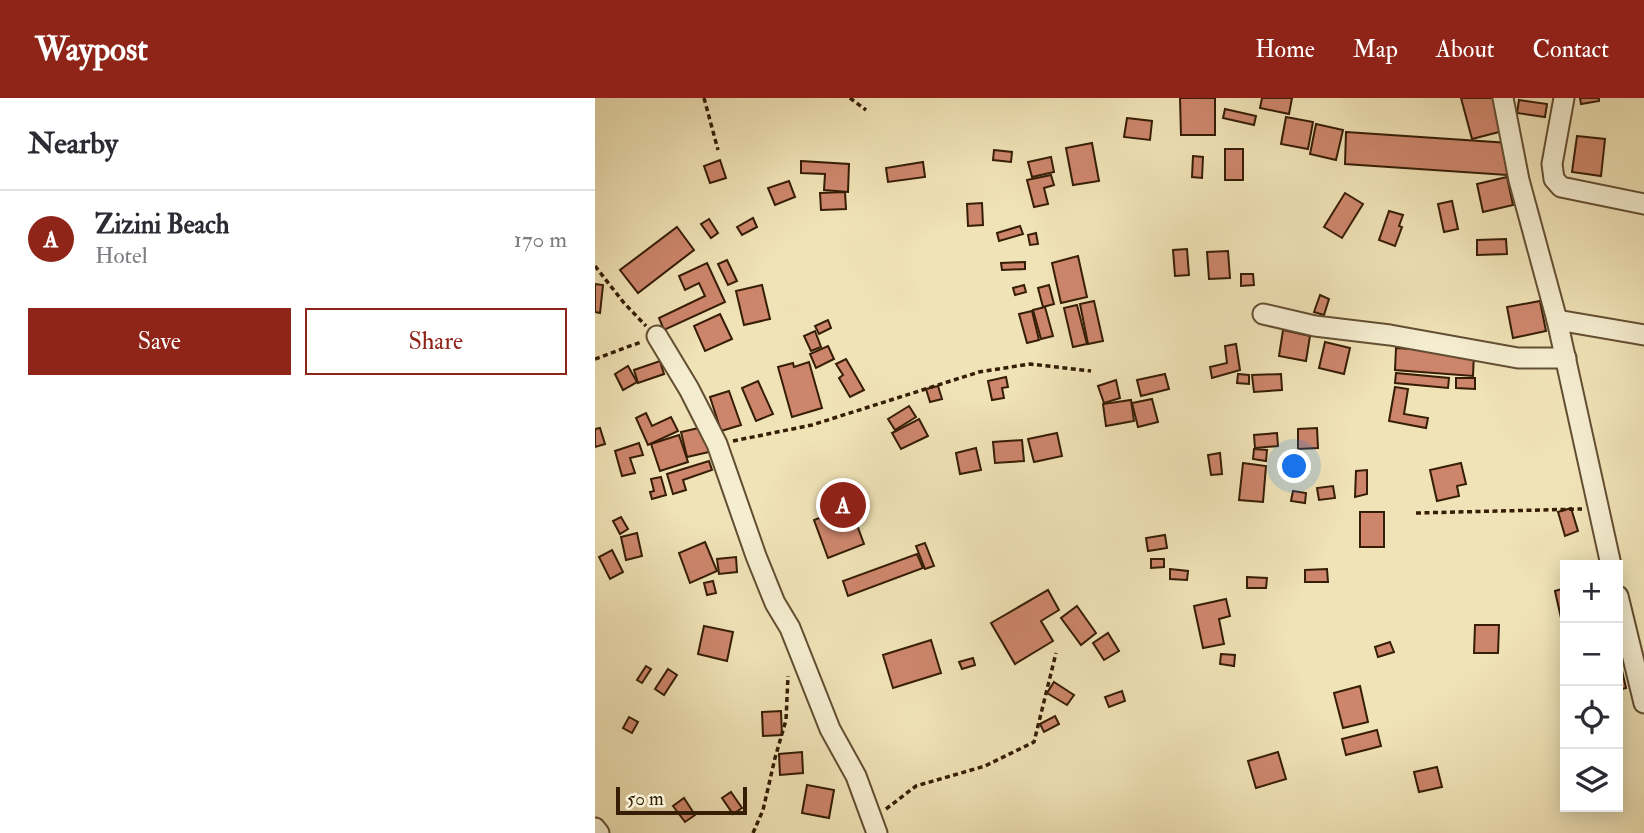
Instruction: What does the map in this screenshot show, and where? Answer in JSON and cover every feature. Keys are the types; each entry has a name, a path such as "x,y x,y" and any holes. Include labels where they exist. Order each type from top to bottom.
{"street":[{"path":"1503,98 1519,180 1557,320 1610,560"},
{"path":"1564,98 1552,164 1553,179 1561,187 1644,204"},
{"path":"1263,314 1315,326 1390,335 1505,356 1566,358"},
{"path":"1557,320 1644,335"},
{"path":"657,337 689,389 717,444 755,556 775,603 790,628 830,729 856,776 874,826"},
{"path":"1623,617 1644,703"},
{"path":"595,828 599,833"}],"path":[{"path":"704,98 718,150"},
{"path":"850,98 866,110"},
{"path":"595,267 624,303 657,337 595,359"},
{"path":"717,444 812,425 979,372 1030,364 1091,371"},
{"path":"1416,513 1598,508"},
{"path":"874,826 916,786 985,766 1034,742 1056,653"},
{"path":"753,833 763,810 786,720 789,674"}],"building":[{"path":"1180,98 1215,98 1215,135 1181,135"},
{"path":"1262,98 1292,98 1289,114 1260,108"},
{"path":"1461,98 1495,98 1503,131 1472,139"},
{"path":"1580,98 1599,98 1599,101 1581,104"},
{"path":"1519,100 1547,104 1545,117 1517,113"},
{"path":"1225,109 1256,116 1254,125 1223,118"},
{"path":"1286,117 1313,122 1308,149 1281,144"},
{"path":"1127,118 1152,121 1150,140 1124,137"},
{"path":"1316,124 1343,130 1336,160 1310,154"},
{"path":"1346,132 1509,143 1507,175 1345,164"},
{"path":"1577,136 1605,139 1601,176 1572,172"},
{"path":"1092,143 1099,181 1073,185 1066,148"},
{"path":"1225,149 1243,149 1243,180 1225,180"},
{"path":"994,150 1012,152 1011,162 993,160"},
{"path":"1193,156 1203,157 1202,178 1192,177"},
{"path":"1051,157 1054,172 1032,177 1028,162"},
{"path":"720,160 726,178 710,183 704,166"},
{"path":"801,161 849,164 848,192 824,190 825,174 801,173"},
{"path":"923,162 925,177 888,182 886,168"},
{"path":"1051,175 1054,185 1044,188 1048,204 1034,207 1027,180"},
{"path":"1507,177 1513,205 1483,212 1477,184"},
{"path":"789,181 795,197 775,205 768,188"},
{"path":"845,192 846,209 821,210 820,193"},
{"path":"1345,193 1363,204 1342,238 1324,227"},
{"path":"1452,201 1458,229 1444,232 1438,204"},
{"path":"982,203 983,225 968,226 967,204"},
{"path":"1389,211 1403,215 1395,246 1379,240"},
{"path":"753,218 757,227 742,235 737,227"},
{"path":"709,219 718,233 711,238 701,224"},
{"path":"1020,226 1023,234 999,241 997,233"},
{"path":"677,227 694,250 638,293 620,270"},
{"path":"1036,233 1038,244 1030,245 1028,235"},
{"path":"1506,239 1507,254 1477,255 1477,240"},
{"path":"1187,249 1189,275 1175,276 1173,250"},
{"path":"1228,251 1230,278 1209,279 1207,252"},
{"path":"1078,256 1087,297 1061,303 1052,263"},
{"path":"727,260 737,281 728,285 718,264"},
{"path":"1025,262 1025,269 1002,270 1001,263"},
{"path":"707,263 725,302 664,330 659,318 705,296 699,283 685,290 679,276"},
{"path":"1241,274 1253,274 1254,285 1241,286"},
{"path":"595,284 603,285 600,313 595,312"},
{"path":"762,285 770,319 744,325 736,291"},
{"path":"1024,285 1026,292 1015,295 1013,288"},
{"path":"1049,285 1054,304 1043,307 1038,288"},
{"path":"1320,295 1329,299 1324,315 1314,312"},
{"path":"1094,301 1103,341 1088,344 1080,304"},
{"path":"1540,301 1546,331 1513,338 1507,307"},
{"path":"1077,305 1087,344 1073,347 1064,308"},
{"path":"1045,307 1053,336 1041,339 1033,310"},
{"path":"1032,311 1039,340 1027,343 1019,314"},
{"path":"720,314 732,339 705,351 694,326"},
{"path":"828,320 831,328 819,334 815,326"},
{"path":"1283,330 1310,336 1306,361 1279,356"},
{"path":"815,331 821,347 811,351 804,336"},
{"path":"1325,342 1350,348 1344,374 1319,368"},
{"path":"1236,344 1240,370 1212,378 1210,367 1227,363 1225,346"},
{"path":"828,346 834,359 816,368 810,354"},
{"path":"1396,348 1474,353 1473,376 1395,370"},
{"path":"846,359 864,390 850,397 839,378 843,375 836,364"},
{"path":"660,361 664,374 638,383 634,370"},
{"path":"809,362 822,408 792,417 778,367 793,363 794,367"},
{"path":"628,366 637,382 623,390 615,374"},
{"path":"1396,373 1449,378 1448,388 1395,383"},
{"path":"1165,374 1169,389 1141,396 1137,380"},
{"path":"1238,374 1249,375 1249,384 1237,383"},
{"path":"1281,374 1282,390 1254,392 1252,375"},
{"path":"1006,377 1008,387 1002,388 1004,398 992,400 988,381"},
{"path":"1456,378 1475,378 1475,389 1456,388"},
{"path":"1116,380 1120,398 1104,403 1098,386"},
{"path":"758,381 773,414 756,421 742,388"},
{"path":"938,386 942,399 930,402 926,389"},
{"path":"1395,387 1408,389 1404,414 1428,418 1426,428 1389,421"},
{"path":"729,391 741,425 721,431 710,397"},
{"path":"1152,399 1158,422 1138,427 1132,403"},
{"path":"1131,400 1134,421 1106,426 1103,404"},
{"path":"909,406 916,417 895,430 888,419"},
{"path":"646,413 652,426 671,417 678,431 648,445 636,418"},
{"path":"919,419 928,436 901,449 892,433"},
{"path":"703,427 709,452 687,457 681,432"},
{"path":"600,428 605,444 595,447 595,429"},
{"path":"1317,428 1318,448 1298,449 1298,429"},
{"path":"1057,433 1062,456 1034,462 1028,439"},
{"path":"1277,433 1278,446 1255,448 1254,435"},
{"path":"679,435 688,462 660,471 651,444"},
{"path":"1022,440 1024,461 995,463 993,442"},
{"path":"639,443 643,455 630,458 635,473 622,476 615,451"},
{"path":"976,448 981,470 960,474 956,453"},
{"path":"1254,449 1267,450 1266,461 1253,459"},
{"path":"1220,453 1222,474 1211,475 1208,455"},
{"path":"709,461 712,470 683,480 686,490 673,494 667,474"},
{"path":"1243,463 1266,466 1263,502 1239,500"},
{"path":"1461,463 1466,484 1457,486 1459,496 1437,501 1430,470"},
{"path":"1367,470 1367,494 1355,497 1356,471"},
{"path":"661,477 666,495 652,499 650,492 654,491 651,479"},
{"path":"1333,486 1335,498 1319,500 1317,488"},
{"path":"1293,491 1306,493 1305,503 1291,501"},
{"path":"850,506 864,544 828,558 814,520"},
{"path":"1571,508 1578,531 1565,536 1558,512"},
{"path":"1360,512 1384,512 1384,547 1360,547"},
{"path":"621,517 628,529 620,534 613,521"},
{"path":"637,533 642,556 626,560 621,537"},
{"path":"1165,535 1167,548 1148,551 1146,538"},
{"path":"705,542 717,571 690,583 679,553"},
{"path":"925,543 934,566 925,569 916,546"},
{"path":"612,550 623,572 610,579 599,557"},
{"path":"917,554 923,568 848,596 843,581"},
{"path":"736,557 737,572 719,574 717,559"},
{"path":"1151,559 1164,559 1164,567 1151,568"},
{"path":"1170,569 1188,571 1187,580 1170,579"},
{"path":"1327,569 1328,582 1305,582 1305,570"},
{"path":"1247,577 1267,578 1266,588 1247,588"},
{"path":"713,581 716,593 707,595 704,583"},
{"path":"1048,590 1059,610 1041,621 1053,641 1015,664 991,623"},
{"path":"1560,590 1560,614 1555,591"},
{"path":"1226,599 1230,616 1219,619 1224,644 1203,648 1194,606"},
{"path":"1077,606 1096,633 1081,645 1061,618"},
{"path":"1475,625 1499,625 1498,653 1474,653"},
{"path":"704,626 733,632 727,661 698,654"},
{"path":"1108,633 1119,651 1104,660 1093,643"},
{"path":"931,640 941,673 893,688 883,655"},
{"path":"1390,642 1394,652 1378,657 1375,647"},
{"path":"1221,654 1235,655 1234,666 1220,664"},
{"path":"973,658 975,665 962,669 959,662"},
{"path":"646,666 651,669 642,683 637,680"},
{"path":"668,669 677,675 664,695 655,689"},
{"path":"1054,682 1074,695 1067,705 1047,693"},
{"path":"1360,686 1368,722 1343,728 1334,693"},
{"path":"1122,691 1125,701 1109,707 1105,697"},
{"path":"781,711 782,735 763,736 762,712"},
{"path":"1055,716 1059,724 1044,732 1040,724"},
{"path":"629,717 638,722 632,733 623,728"},
{"path":"1377,730 1381,746 1346,755 1342,739"},
{"path":"802,752 803,773 780,775 779,754"},
{"path":"1278,752 1286,779 1256,788 1248,761"},
{"path":"1437,767 1442,787 1419,792 1414,772"},
{"path":"807,785 834,790 829,818 802,813"},
{"path":"731,792 742,808 733,814 722,798"},
{"path":"684,798 695,815 685,822 673,806"}],"place":[{"name":"Zizini Beach","path":"843,505"}]}
